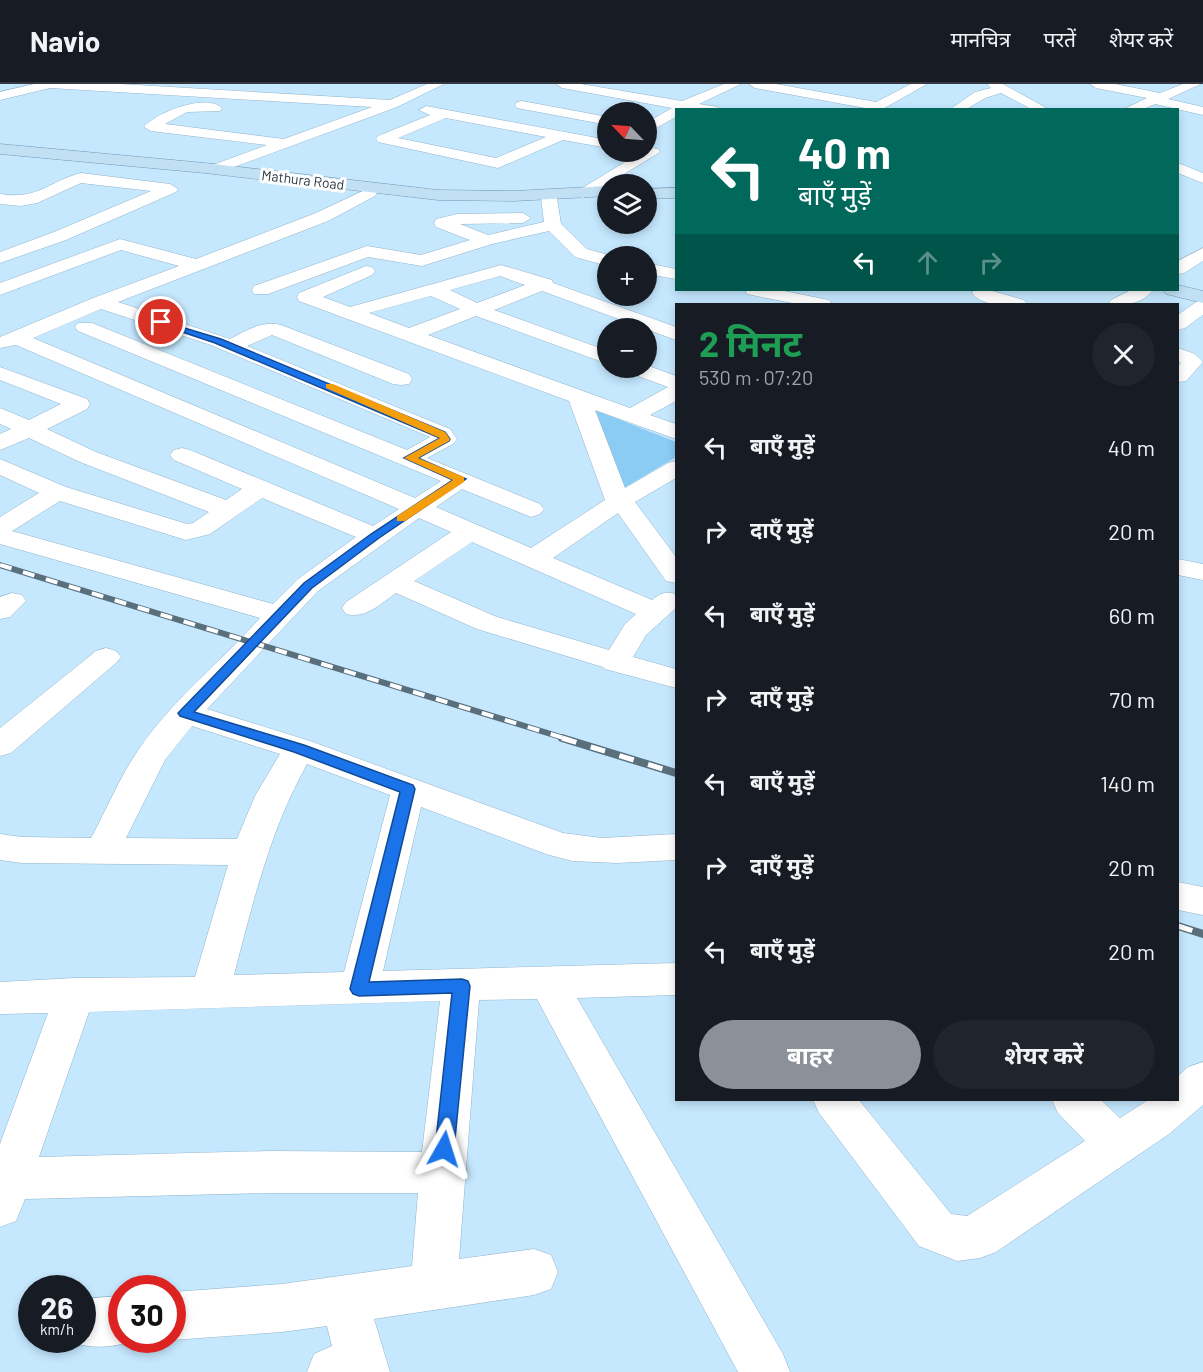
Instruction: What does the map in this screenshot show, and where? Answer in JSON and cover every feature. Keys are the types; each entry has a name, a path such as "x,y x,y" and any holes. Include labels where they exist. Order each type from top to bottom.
{"main road":[{"name":"Mathura Road","path":"0,149 215,169 438,195 597,194"},
{"name":"Mathura Road","path":"0,155 203,174 369,193 474,200 597,195"},
{"path":"657,189 675,188"},
{"path":"657,194 675,193"},
{"path":"1179,282 1203,288"},
{"path":"1177,291 1203,297"}],"street":[{"path":"40,84 269,95 392,104 597,142"},
{"path":"0,96 51,84"},
{"path":"269,95 288,84"},
{"path":"562,84 676,108"},
{"path":"682,108 735,84"},
{"path":"757,84 873,108 914,87"},
{"path":"1096,84 1113,85 1203,111"},
{"path":"1133,108 1189,86 1203,89"},
{"path":"890,87 914,87"},
{"path":"958,108 998,87 1015,101 1038,108"},
{"path":"310,98 335,88"},
{"path":"215,169 439,88"},
{"path":"641,100 655,89"},
{"path":"779,101 798,92"},
{"path":"324,114 351,101"},
{"path":"507,103 597,118"},
{"path":"228,109 188,107 151,127 286,142"},
{"path":"657,123 675,112"},
{"path":"446,113 383,139 498,163 562,135"},
{"path":"657,130 666,131"},
{"path":"582,193 639,162"},
{"path":"1179,168 1203,178"},
{"path":"0,199 16,202 31,200 81,178 170,189 0,258"},
{"path":"9,337 322,217 369,193"},
{"path":"549,198 552,221 581,253 597,258"},
{"path":"487,240 442,223 457,219 552,221"},
{"path":"261,290 367,250 422,261 552,221"},
{"path":"0,244 21,251"},
{"path":"0,289 120,244 197,265"},
{"path":"1179,268 1203,253"},
{"path":"349,313 496,270 507,271 545,284 675,334"},
{"path":"657,270 675,274"},
{"path":"366,271 306,297 675,432"},
{"path":"409,335 545,284"},
{"path":"432,289 477,310 597,354"},
{"path":"759,291 817,303"},
{"path":"1120,303 1142,291"},
{"path":"981,293 1014,303"},
{"path":"100,302 224,343 442,434 445,439 410,458"},
{"path":"1179,323 1203,306"},
{"path":"85,327 531,509"},
{"path":"127,383 173,362 224,343 274,329 401,379"},
{"path":"9,337 127,383 358,480 533,559 666,603"},
{"path":"1179,354 1188,357 1193,363 1179,375"},
{"path":"0,373 79,404 0,443"},
{"path":"657,376 675,383"},
{"path":"632,416 675,393"},
{"path":"579,397 618,502 627,508 675,573"},
{"path":"0,415 88,457 228,510"},
{"path":"182,455 375,536"},
{"path":"0,466 57,492 186,532 201,529 260,488"},
{"path":"533,559 618,502 675,469"},
{"path":"104,849 151,755 185,713 240,658 278,614 308,585 375,536 461,479"},
{"path":"0,528 57,492"},
{"path":"356,608 470,531"},
{"path":"0,536 278,614"},
{"path":"1179,567 1203,572"},
{"path":"395,583 479,621 615,663 675,679"},
{"path":"615,663 635,630 666,603"},
{"path":"0,745 106,657"},
{"path":"185,713 299,749 576,849 675,847"},
{"path":"210,991 249,852 272,796 299,749"},
{"path":"359,989 408,789"},
{"path":"0,847 22,850 249,852"},
{"path":"1179,896 1203,901"},
{"path":"0,998 75,994 359,989 675,979"},
{"path":"548,983 765,1372"},
{"path":"434,1286 442,1173 462,986"},
{"path":"75,994 3,1188 270,1172 442,1173"},
{"path":"1179,1100 1203,1080"},
{"path":"835,1101 935,1230 949,1239 963,1239 980,1236 1154,1120 1177,1101"},
{"path":"1074,1101 1117,1144"},
{"path":"186,1315 282,1308 534,1272"},
{"path":"343,1298 353,1368"}],"shaded area":[{"path":"595,410 675,442 675,458 622,489 591,411"}],"railway":[{"path":"0,565 567,739"},
{"path":"562,738 675,773"},
{"path":"1179,926 1203,934"}],"slow traffic":[{"path":"329,386 442,434 445,439 410,458 461,479 401,519"}],"route":[{"path":"161,322 218,341 442,434 445,439 410,458 461,479 375,536 308,585 185,713 299,749 408,789 359,989 462,986 444,1149"}]}
